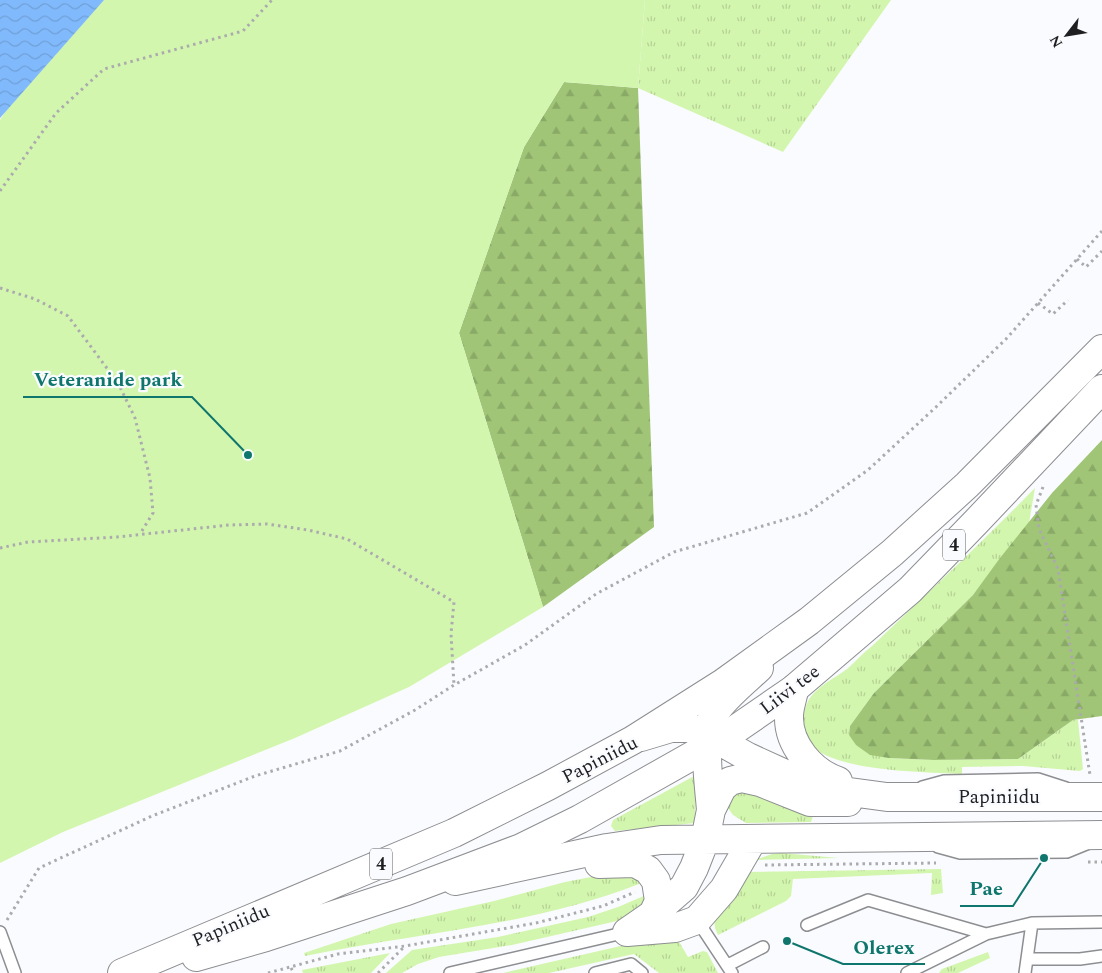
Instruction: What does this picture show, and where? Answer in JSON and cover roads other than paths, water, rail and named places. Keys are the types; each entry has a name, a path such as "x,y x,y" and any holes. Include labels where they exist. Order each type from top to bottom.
{"main road":[{"name":"4","path":"632,740 723,683 809,621 892,553 967,485 1102,349"},
{"name":"Liivi tee","path":"407,891 521,848 580,819 794,689 910,590 1102,389"},
{"path":"626,932 653,914 684,887 694,868 705,840 711,810 713,715 731,695 809,621"},
{"path":"794,689 789,715 790,729 798,747 808,762 826,777 887,797"},
{"name":"Papiniidu","path":"122,973 454,833 548,786 632,740 672,728 689,728 783,773 835,790 887,797 1095,790"},
{"path":"711,810 722,788 730,782 742,778 760,782 810,802 839,803 887,797"},
{"name":"Papiniidu","path":"140,973 266,937 407,891 607,848 661,840 1102,836"},
{"path":"626,932 675,928 697,920 724,889 753,839"},
{"path":"533,865 635,863 648,870 656,881 659,901 653,914"}],"lane":[{"path":"807,925 868,900 986,934"},
{"path":"697,920 730,969 763,947"},
{"path":"907,973 925,968 986,934 1032,923 1102,922"},
{"path":"1025,973 1032,923"},
{"path":"0,932 15,973"},
{"path":"450,973 626,932"},
{"path":"1027,959 1080,959 1102,956"},
{"path":"595,973 631,964 642,973"}],"water":[{"path":"0,0 104,0 0,118"}],"place":[{"name":"Veteranide park","path":"248,455"},
{"name":"Pae","path":"1044,858"},
{"name":"Olerex","path":"787,941"}]}
